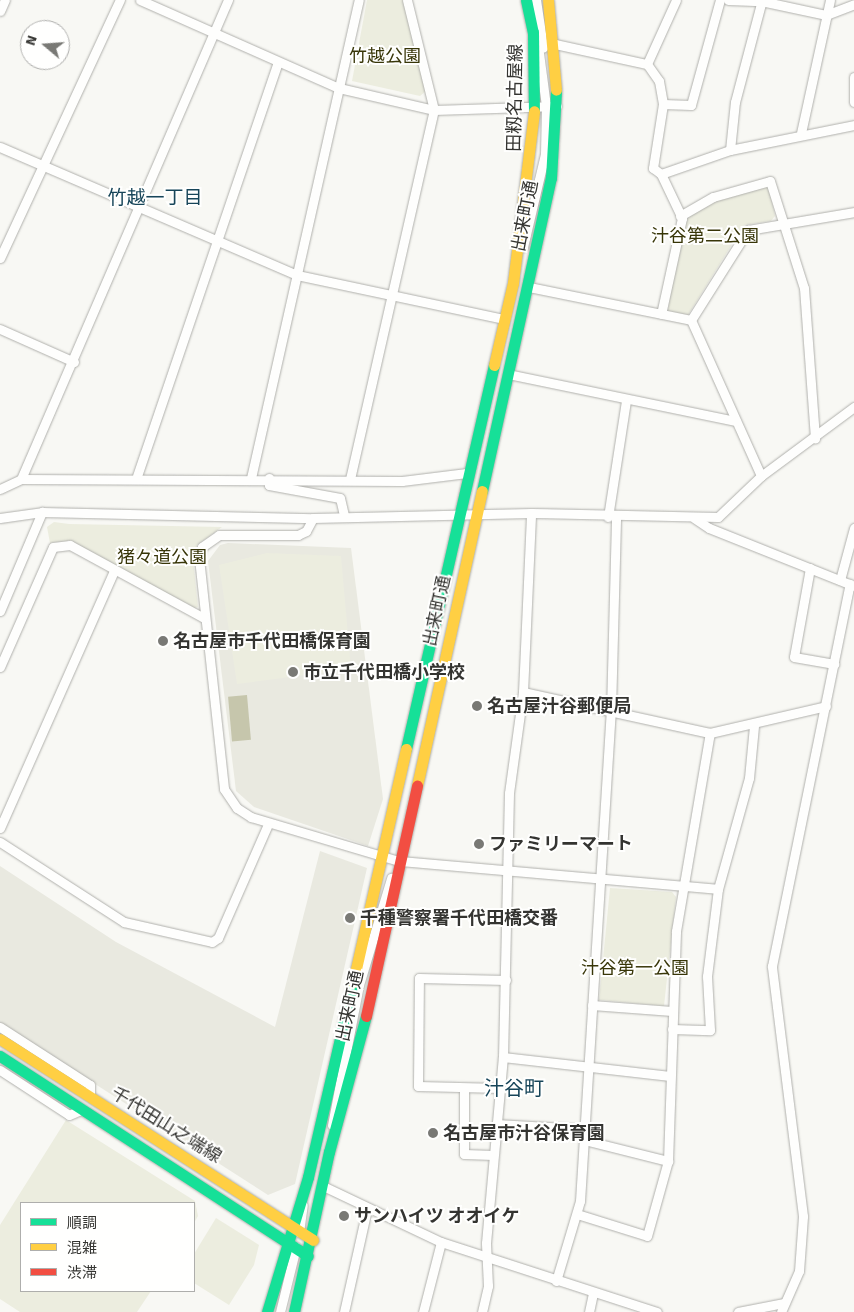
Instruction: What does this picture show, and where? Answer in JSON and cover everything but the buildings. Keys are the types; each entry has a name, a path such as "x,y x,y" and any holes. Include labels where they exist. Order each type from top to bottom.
{"main road":[{"name":"田籾名古屋線","path":"513,283 530,185 547,106 538,44 533,32 526,0"},
{"name":"出来町通","path":"294,1312 313,1240 329,1152 360,1043 398,861 529,287 553,152 547,106 555,44 548,0"},
{"name":"出来町通","path":"267,1312 285,1240 294,1229 308,1177 382,858 467,473 513,283"},
{"name":"千代田山之端線","path":"0,1038 90,1098 313,1240"},
{"name":"千代田山之端線","path":"0,1056 308,1256"}],"street":[{"path":"0,11 6,0"},
{"path":"0,258 120,0"},
{"path":"140,0 339,88 434,110 547,106"},
{"path":"21,479 74,362 137,207 228,0"},
{"path":"251,478 359,0"},
{"path":"350,479 394,295 434,110 407,0"},
{"path":"536,0 538,44 555,44 647,64 659,81 663,104 653,168 661,174 680,216 661,314"},
{"path":"647,64 676,0"},
{"path":"663,104 691,105 720,0"},
{"path":"728,0 762,1 826,15 854,4"},
{"path":"800,133 830,0"},
{"path":"730,150 735,102 762,1"},
{"path":"137,476 214,240 278,62"},
{"path":"854,76 854,102"},
{"path":"661,174 730,150 800,133 854,126"},
{"path":"0,147 297,275 504,319"},
{"path":"680,216 714,197 770,181 804,288 815,438"},
{"path":"690,320 748,230 854,212"},
{"path":"529,287 690,320"},
{"path":"690,320 761,476"},
{"path":"0,329 74,362"},
{"path":"508,374 626,402 735,421"},
{"path":"556,1281 577,1214 584,1140 602,881 611,711 612,517 626,402"},
{"path":"0,518 42,512 313,519 344,516 476,514 718,517 761,476 815,438 854,407"},
{"path":"0,489 21,479 137,476 402,481 467,473"},
{"path":"269,478 269,485 340,498 344,516"},
{"path":"0,611 42,512"},
{"path":"482,1312 488,1259 493,1156 503,1057 509,793 523,692 530,514"},
{"path":"694,518 709,528 852,585 834,664 771,980 802,1216 799,1270 783,1308 738,1312"},
{"path":"313,519 306,531 298,535 230,533 208,541 198,558 224,789 237,808 268,824 398,861 602,881 718,890"},
{"path":"840,580 854,528"},
{"path":"0,667 53,547 70,545 114,571 204,618"},
{"path":"810,568 794,657 834,664"},
{"path":"0,828 114,571"},
{"path":"523,692 710,733 754,726 826,706"},
{"path":"672,1029 710,1030 707,976 718,890 749,778 754,726"},
{"path":"577,1214 647,1236 668,1161 672,1010 683,888 710,733"},
{"path":"0,842 124,922 212,942 218,938 268,824"},
{"path":"500,1088 418,1086 419,978 506,980"},
{"path":"592,1006 672,1010"},
{"path":"0,1026 90,1085 90,1098"},
{"path":"503,1057 670,1076"},
{"path":"0,1070 70,1115 82,1109"},
{"path":"464,1088 464,1154 493,1156"},
{"path":"496,1124 584,1129"},
{"path":"584,1140 668,1161"},
{"path":"324,1186 368,1209 441,1242 488,1259 657,1312"},
{"path":"344,1312 368,1209"},
{"path":"423,1312 441,1242"},
{"path":"280,1312 296,1247"},
{"path":"589,1312 593,1292"}],"shaded area":[{"name":"市立千代田橋小学校","path":"228,543 351,548 383,799 368,846 254,807 236,791 208,561 220,545"},
{"path":"247,695 251,740 232,741 228,697"},
{"path":"320,851 367,868 295,1184 268,1195 0,1023 0,866 116,942 275,1027"}],"green space":[{"name":"竹越公園","path":"367,0 403,0 426,91 420,96 352,81"},
{"name":"汁谷第二公園","path":"764,185 769,187 775,216 771,221 744,225 688,315 668,311 680,219 714,201"},
{"name":"猪々道公園","path":"54,522 69,524 222,527 197,545 193,559 198,607 192,609 70,541 50,543 47,527"},
{"path":"267,553 341,556 351,669 237,684 219,565"},
{"name":"汁谷第一公園","path":"610,888 672,892 676,897 664,1006 599,1000"},
{"path":"66,1120 195,1201 198,1216 195,1221 195,1202 20,1202 20,1292 150,1292 137,1312 20,1312 0,1299 0,1225"},
{"path":"216,1218 259,1245 254,1265 229,1305 195,1284 195,1252"}],"traffic: fast":[{"path":"526,0 533,32 534,111"},
{"path":"482,491 551,178 556,90"},
{"path":"406,749 494,365"},
{"path":"267,1312 308,1177 353,982"},
{"path":"294,1312 329,1152 366,1016"},
{"path":"0,1056 308,1256"}],"traffic: slow":[{"path":"548,0 556,90"},
{"path":"494,365 513,283 534,111"},
{"path":"417,786 482,491"},
{"path":"353,982 406,749"},
{"path":"0,1039 313,1240"}],"traffic: jam":[{"path":"366,1016 417,786"}],"place":[{"name":"名古屋市千代田橋保育園","path":"163,641"},
{"name":"市立千代田橋小学校","path":"293,672"},
{"name":"名古屋汁谷郵便局","path":"477,706"},
{"name":"ファミリーマート","path":"479,844"},
{"name":"千種警察署千代田橋交番","path":"350,918"},
{"name":"名古屋市汁谷保育園","path":"433,1133"},
{"name":"サンハイツ オオイケ","path":"344,1216"}],"district":[{"name":"竹越一丁目","path":"155,199"},
{"name":"汁谷町","path":"514,1088"}]}
